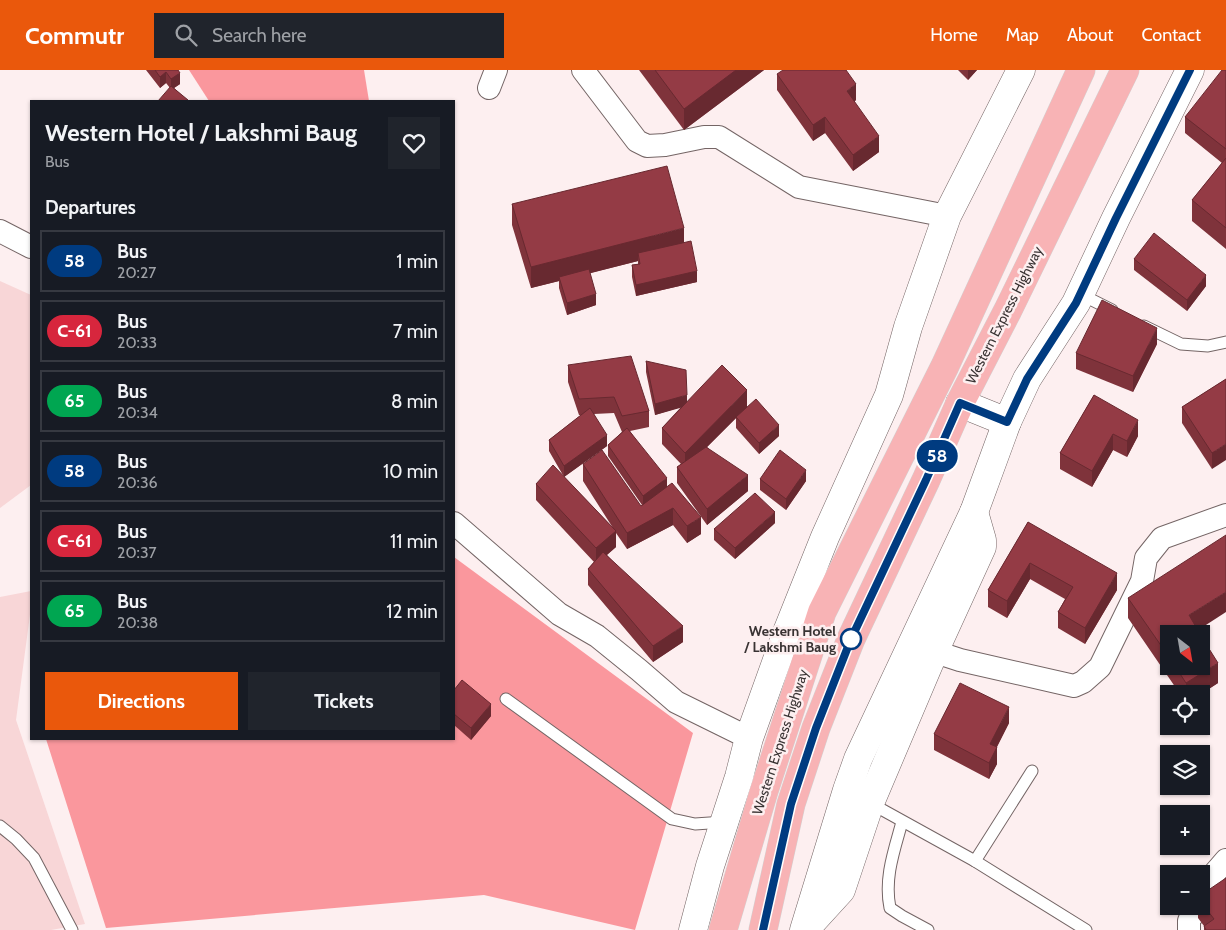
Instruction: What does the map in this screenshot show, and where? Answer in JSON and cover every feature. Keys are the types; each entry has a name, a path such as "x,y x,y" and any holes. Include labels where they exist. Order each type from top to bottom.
{"highway":[{"name":"Western Express Highway","path":"723,930 764,791 822,612 945,366 1081,70"},
{"name":"Western Express Highway","path":"763,930 791,804 816,728 851,639 966,392 1125,70"}],"street":[{"path":"582,70 637,141 647,146 665,145 704,137 719,137 799,187 947,216"},
{"path":"694,930 710,866 749,738 787,632 825,536 889,395 908,327 947,216 1021,70"},
{"path":"804,930 858,796 858,759 923,648 1007,422 1027,379 1076,303 1190,70"},
{"path":"0,231 30,246"},
{"path":"966,392 1007,422"},
{"path":"889,395 923,407"},
{"path":"923,648 960,660 1074,686 1083,682 1100,667 1142,581 1146,558 1162,538 1226,515"},
{"path":"455,525 559,614 598,636 676,702 749,738"},
{"path":"1210,879 1226,860"},
{"path":"1189,930 1189,921 1192,916 1226,892"},
{"path":"1183,930 1181,922 1184,915"}],"lane":[{"path":"1080,294 1119,313"},
{"path":"1137,322 1181,344 1208,346 1226,342"},
{"path":"506,699 672,819 695,824 724,822"},
{"path":"975,862 1032,770"},
{"path":"858,796 975,862 1086,930"},
{"path":"902,822 889,867 887,895 890,908 928,930"},
{"path":"0,826 34,858 72,930"}],"shaded area":[{"path":"189,70 364,70 369,100 208,100"},
{"path":"0,281 30,295 30,486 0,508"},
{"path":"455,558 693,733 635,930 484,895 106,928 46,740 455,740"},
{"path":"30,591 30,615 16,720 85,924 51,930 0,930 0,597"}],"building":[{"path":"155,70 178,70 180,73 171,79 166,72 160,77"},
{"path":"655,70 736,70 684,109"},
{"path":"783,70 846,70 856,84 847,91 879,136 853,155 825,117 813,125 777,74"},
{"path":"1222,70 1226,70 1226,149 1185,117"},
{"path":"171,86 188,100 159,100"},
{"path":"1226,158 1226,228 1192,200"},
{"path":"667,166 684,228 531,267 512,204"},
{"path":"1154,233 1206,275 1187,300 1134,259"},
{"path":"691,241 697,271 636,285 632,265 640,264 638,253"},
{"path":"589,269 596,294 567,303 559,277"},
{"path":"1102,300 1157,328 1133,376 1076,353"},
{"path":"631,356 649,411 622,416 614,397 579,399 568,365"},
{"path":"646,361 686,370 687,395 655,404"},
{"path":"722,365 747,390 685,453 662,428"},
{"path":"1226,379 1226,444 1212,453 1182,407"},
{"path":"1094,395 1138,420 1127,441 1113,434 1092,471 1060,453"},
{"path":"756,399 779,425 759,443 736,417"},
{"path":"590,408 607,435 564,466 549,440"},
{"path":"627,428 667,478 643,496 608,445"},
{"path":"706,447 748,475 707,509 677,467"},
{"path":"602,450 641,506 672,483 701,517 687,526 673,508 627,533 583,464"},
{"path":"780,450 806,470 786,499 760,479"},
{"path":"553,465 616,531 596,548 536,484"},
{"path":"755,493 775,512 735,548 714,529"},
{"path":"1028,522 1117,573 1085,628 1058,612 1073,587 1030,563 1007,601 988,590"},
{"path":"1226,535 1226,592 1189,615 1195,625 1160,625 1160,644 1128,598"},
{"path":"603,552 683,626 653,646 588,569"},
{"path":"1210,650 1218,663 1210,668"},
{"path":"1181,675 1199,675 1186,683"},
{"path":"462,680 491,704 471,728 455,715 455,689"},
{"path":"960,683 1009,707 990,744 997,747 989,763 934,734"},
{"path":"1226,878 1226,930 1206,930 1204,926 1214,919 1210,914 1210,889"}],"bus line":[{"name":"58","path":"763,930 791,804 816,728 851,639 960,403 1007,422 1027,379 1076,303 1190,70"}],"place":[{"name":"Western Hotel / Lakshmi Baug","path":"851,639"}]}
